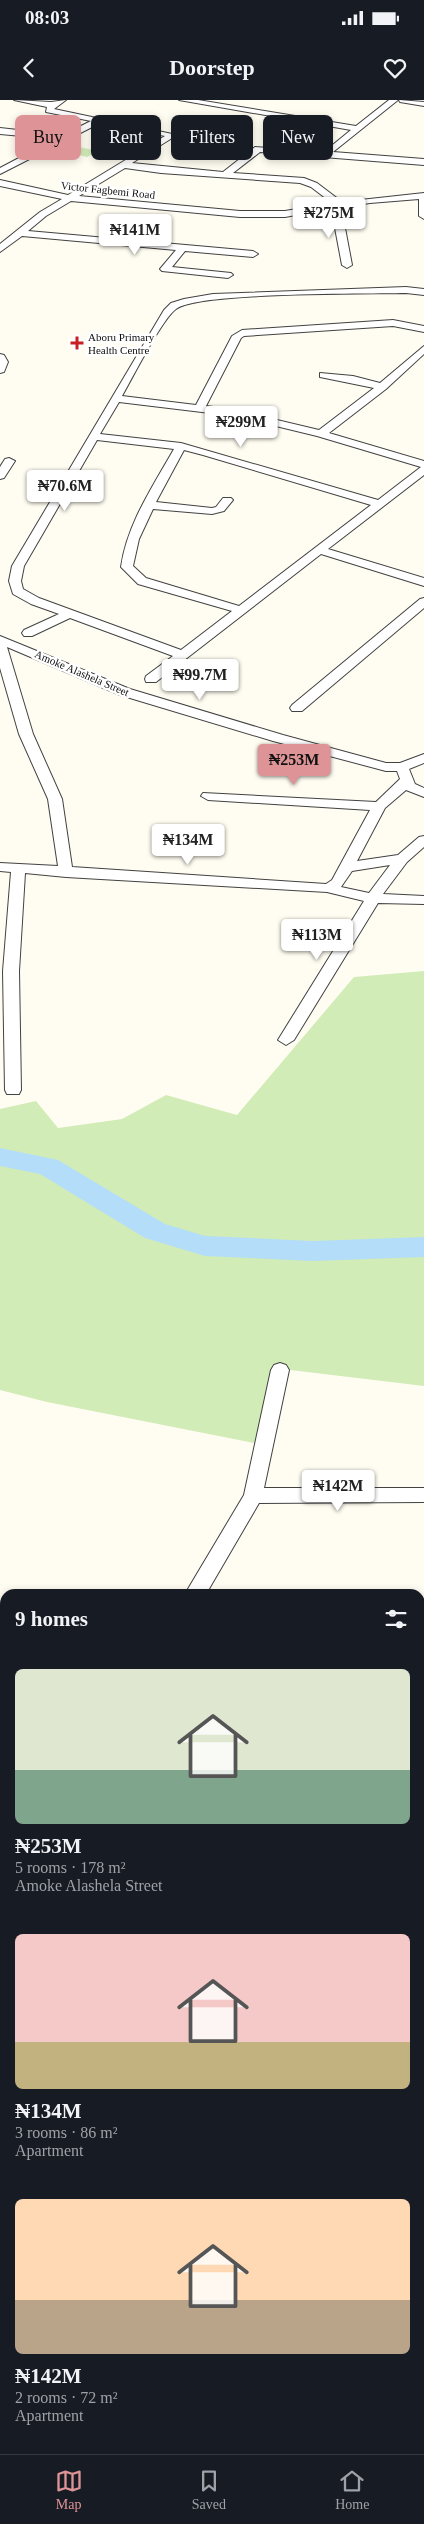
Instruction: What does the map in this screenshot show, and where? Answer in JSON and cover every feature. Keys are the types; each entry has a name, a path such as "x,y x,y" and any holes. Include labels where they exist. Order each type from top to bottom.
{"street":[{"path":"18,100 52,105 62,100"},
{"path":"183,100 359,128"},
{"path":"333,148 394,100"},
{"path":"403,100 424,104"},
{"path":"52,105 49,109 52,112 91,118"},
{"path":"0,131 15,133"},
{"path":"161,133 173,135 161,142"},
{"path":"226,174 258,149 263,149"},
{"path":"333,155 424,162"},
{"path":"0,171 22,160"},
{"path":"0,249 18,233 70,198 133,160"},
{"path":"125,165 161,170 301,180 314,185 340,205"},
{"name":"Victor Fagbemi Road","path":"0,184 70,198 240,214 285,214 340,205 424,196"},
{"path":"424,196 424,216"},
{"path":"326,208 340,228 347,265"},
{"path":"18,233 253,254"},
{"path":"182,249 165,269 228,275"},
{"path":"180,654 68,614 18,591 15,581 18,566 154,333 173,306 180,302 225,297 406,290 424,292"},
{"path":"200,407 218,370 238,336 242,333 394,323 424,329"},
{"path":"321,434 382,387 424,349"},
{"path":"0,357 3,362 0,370"},
{"path":"324,375 353,379 382,387"},
{"path":"115,398 200,407 235,413 321,434 424,465"},
{"path":"93,436 181,446 276,472 380,504"},
{"path":"181,446 150,505 127,557 127,567 142,581 241,610"},
{"path":"0,476 9,461"},
{"path":"151,679 180,654 241,610 424,470"},
{"path":"150,505 212,511 220,509 227,500"},
{"path":"320,550 424,582"},
{"path":"297,708 424,602"},
{"path":"28,633 68,614"},
{"name":"Amoke Alashela Street","path":"0,640 125,692 278,738 404,773 424,758"},
{"path":"0,646 26,734 55,799 66,873"},
{"path":"404,773 409,786 424,793"},
{"path":"328,888 338,883 379,806 395,794 404,773"},
{"path":"208,796 379,806"},
{"path":"286,1040 373,898 402,859 424,840"},
{"path":"347,867 402,859"},
{"path":"0,867 66,873 328,888 347,894 373,898 424,900"},
{"path":"14,1090 5,971 18,868"},
{"path":"198,1589 253,1496 280,1370"},
{"path":"253,1496 424,1495"}],"green space":[{"path":"81,147 91,150 91,155 87,157 81,156"},
{"path":"424,971 424,1386 282,1369 254,1443 47,1402 0,1390 0,1109 36,1101 58,1128 122,1119 166,1095 237,1115 354,977"}],"waterway":[{"path":"0,1157 48,1166 155,1231 205,1246 313,1251 424,1247"}],"place":[{"name":"Aboru Primary Health Centre","path":"77,343"}]}
